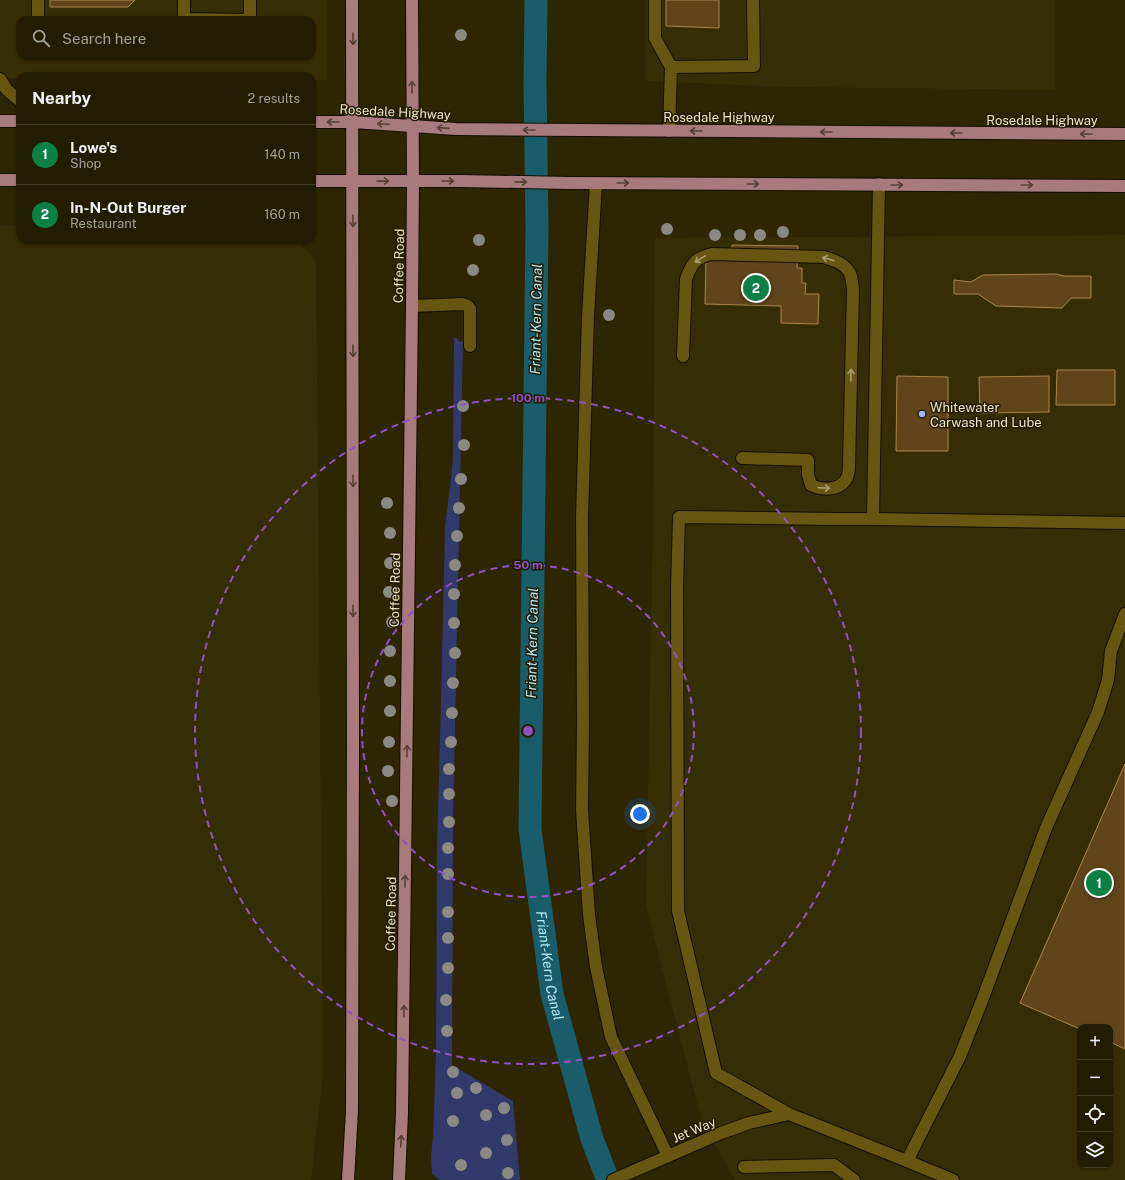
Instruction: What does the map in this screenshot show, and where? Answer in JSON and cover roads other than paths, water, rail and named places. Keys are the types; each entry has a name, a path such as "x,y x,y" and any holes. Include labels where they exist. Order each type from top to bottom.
{"main road":[{"path":"348,1180 352,1094 354,753 352,0"},
{"name":"Coffee Road","path":"399,1180 402,1112 412,306 412,0"},
{"path":"0,121 16,121"},
{"name":"Rosedale Highway","path":"316,122 353,122 456,129 1125,134"},
{"path":"0,180 16,180"},
{"path":"316,181 1125,186"}],"lane":[{"path":"38,0 38,16"},
{"path":"184,0 184,16"},
{"path":"250,0 250,16"},
{"path":"655,0 655,38 671,67 669,131"},
{"path":"671,67 754,66 753,0"},
{"path":"0,79 7,90 16,97"},
{"path":"596,183 588,316 582,517 582,810 589,915 596,967 611,1037 668,1156"},
{"path":"873,518 879,184"},
{"path":"683,356 686,279 694,262 702,256 712,254 824,257 835,260 846,268 851,275 853,289 849,466 845,481 838,488 817,488 811,485 808,475 808,460 742,458"},
{"path":"412,306 466,305 470,309 470,346"},
{"path":"953,1180 928,1175 907,1161 789,1114 716,1073 678,911 677,588 679,517 873,518 1125,523"},
{"path":"907,1161 960,1056 1046,828 1098,712 1108,680 1111,651 1125,614"},
{"name":"Jet Way","path":"613,1180 721,1133 749,1123 789,1114"},
{"path":"744,1167 834,1165 854,1180"}],"waterway":[{"name":"Friant-Kern Canal","path":"536,0 535,82 537,227 530,829 552,994 592,1139 608,1180"}],"place":[{"name":"In-N-Out Burger","path":"756,288"},
{"name":"Whitewater Carwash and Lube","path":"922,414"},
{"name":"Lowe's","path":"1099,883"}]}
